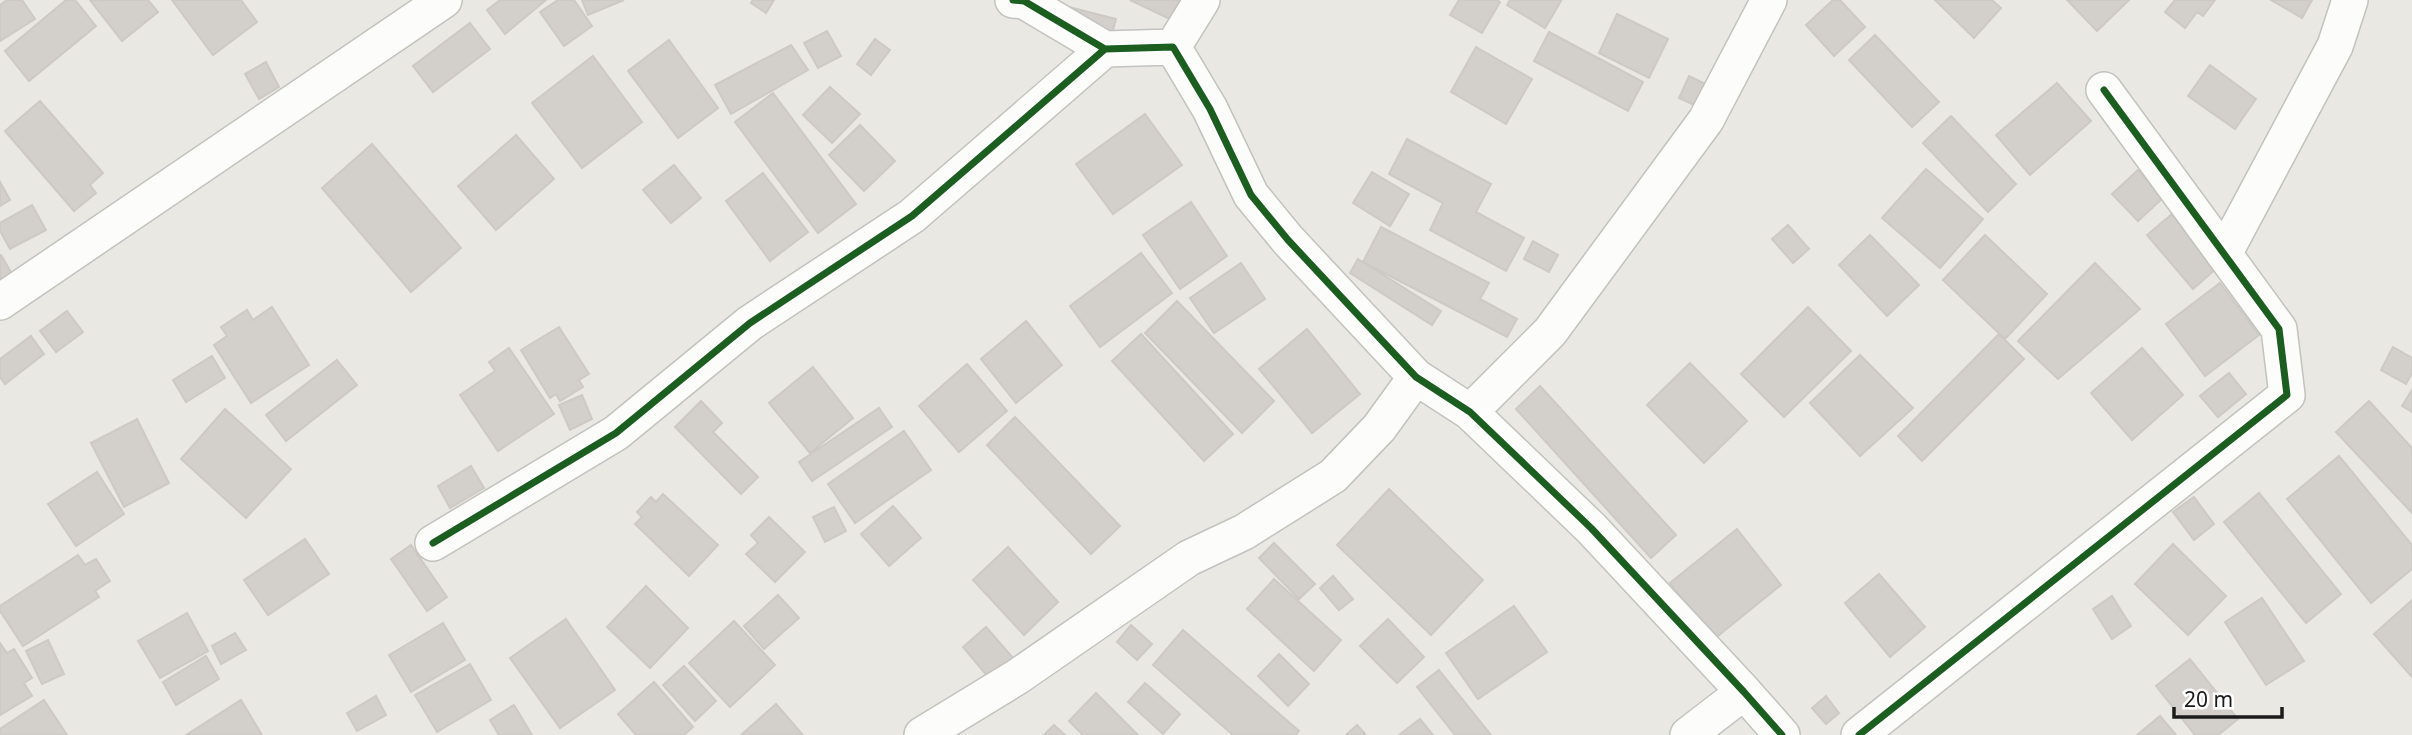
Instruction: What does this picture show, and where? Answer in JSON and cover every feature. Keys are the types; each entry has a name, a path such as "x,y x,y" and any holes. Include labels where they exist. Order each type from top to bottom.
{"street":[{"path":"0,302 444,0"},
{"path":"1013,0 1024,1 1105,49 1173,47"},
{"path":"1173,47 1202,0"},
{"path":"1470,411 1550,332 1706,120 1769,0"},
{"path":"2224,254 2335,46 2350,0"},
{"path":"1173,47 1210,109 1251,195 1289,240 1416,377 1470,411 1591,528 1782,735"},
{"path":"433,543 615,433 750,323 912,216 1105,49"},
{"path":"1859,735 2287,395 2279,329 2104,90"},
{"path":"922,735 1017,677 1189,558 1244,532 1334,476 1379,428 1416,377"},
{"path":"1688,735 1744,692"}],"building":[{"path":"7,0 22,0 35,19 0,41 0,5"},
{"path":"66,0 75,0 96,26 29,81 5,51"},
{"path":"90,0 148,0 158,12 122,41"},
{"path":"172,0 241,0 257,22 213,55"},
{"path":"500,0 546,0 505,34 487,10"},
{"path":"558,0 574,0 592,26 564,46 540,12"},
{"path":"582,0 624,0 588,15"},
{"path":"753,0 774,0 766,13 751,3"},
{"path":"1130,0 1184,0 1174,21"},
{"path":"1459,0 1500,2 1482,33 1450,15"},
{"path":"1510,0 1561,1 1545,28 1507,5"},
{"path":"1833,0 1840,0 1865,27 1834,56 1806,25"},
{"path":"1935,0 1992,0 2001,8 1974,38"},
{"path":"2067,0 2129,0 2097,31"},
{"path":"2175,0 2215,0 2203,16 2197,12 2185,28 2165,12"},
{"path":"2271,0 2312,0 2302,18"},
{"path":"1061,5 1116,19 1112,34"},
{"path":"1617,14 1668,39 1649,78 1599,53"},
{"path":"470,23 490,49 433,92 413,66"},
{"path":"827,31 841,56 818,68 804,43"},
{"path":"1549,32 1643,82 1628,111 1534,61"},
{"path":"1875,35 1939,102 1912,127 1849,60"},
{"path":"875,39 890,50 871,75 857,64"},
{"path":"669,40 718,108 678,138 628,71"},
{"path":"791,45 808,70 731,114 715,85"},
{"path":"1476,47 1532,79 1506,124 1451,92"},
{"path":"593,56 642,122 582,168 532,103"},
{"path":"266,62 279,87 259,99 245,74"},
{"path":"2210,65 2256,99 2235,129 2188,96"},
{"path":"1689,76 1717,90 1707,111 1679,98"},
{"path":"2057,83 2091,121 2030,175 1996,135"},
{"path":"830,87 860,114 832,143 803,115"},
{"path":"773,93 856,204 818,233 735,122"},
{"path":"40,101 103,173 90,185 96,193 74,211 5,131"},
{"path":"1145,114 1182,165 1113,214 1076,164"},
{"path":"1951,116 2016,184 1988,212 1923,143"},
{"path":"860,125 895,161 864,191 829,155"},
{"path":"516,135 554,179 496,230 458,186"},
{"path":"1407,139 1491,184 1476,212 1524,238 1506,271 1430,230 1443,203 1389,174"},
{"path":"372,144 461,248 411,292 322,188"},
{"path":"674,165 701,198 671,223 643,190"},
{"path":"1926,169 1983,219 1940,268 1882,218"},
{"path":"2138,170 2163,198 2138,221 2112,194"},
{"path":"1372,172 1409,194 1390,226 1353,203"},
{"path":"763,173 808,232 770,261 726,201"},
{"path":"0,182 10,200 0,206"},
{"path":"1191,202 1227,256 1180,289 1143,235"},
{"path":"32,205 46,230 10,249 0,231 0,223"},
{"path":"2172,214 2217,268 2193,289 2147,235"},
{"path":"1788,225 1809,249 1793,263 1772,239"},
{"path":"1381,227 1489,283 1480,299 1517,319 1507,337 1363,262"},
{"path":"1870,235 1919,285 1887,316 1839,265"},
{"path":"1985,235 2047,294 2005,339 1943,280"},
{"path":"1533,241 1558,255 1549,272 1524,259"},
{"path":"1141,253 1172,293 1100,347 1070,306"},
{"path":"0,256 15,279 0,287"},
{"path":"1358,259 1441,311 1432,325 1350,273"},
{"path":"1241,263 1265,299 1214,333 1190,298"},
{"path":"2095,263 2140,309 2058,379 2018,341"},
{"path":"2220,283 2259,335 2205,376 2166,324"},
{"path":"1177,301 1274,401 1242,433 1145,333"},
{"path":"272,307 309,365 251,403 214,345 227,336 221,327 247,310 253,320"},
{"path":"1808,307 1851,351 1784,417 1741,374"},
{"path":"67,311 83,332 56,352 40,331"},
{"path":"1026,321 1062,365 1016,403 981,359"},
{"path":"559,327 589,374 579,380 583,387 560,401 556,394 550,398 521,350"},
{"path":"1307,329 1360,394 1312,433 1259,369"},
{"path":"1141,334 1233,434 1204,461 1112,361"},
{"path":"1999,334 2024,359 1922,461 1898,436"},
{"path":"31,336 44,354 5,384 0,377 0,359"},
{"path":"2393,347 2412,358 2412,373 2406,384 2381,370"},
{"path":"509,348 554,414 498,451 460,395 495,371 489,362"},
{"path":"2142,348 2183,395 2132,440 2091,393"},
{"path":"1860,355 1913,408 1860,456 1810,403"},
{"path":"212,356 225,378 186,402 173,380"},
{"path":"337,360 357,385 286,441 266,415"},
{"path":"1690,363 1747,421 1704,463 1647,405"},
{"path":"967,364 1007,411 959,452 919,406"},
{"path":"813,367 853,418 810,453 769,403"},
{"path":"2229,373 2246,394 2218,417 2200,396"},
{"path":"1540,386 1676,535 1651,558 1516,409"},
{"path":"2412,390 2412,412 2402,406"},
{"path":"582,395 592,419 570,430 559,405"},
{"path":"701,401 722,423 713,432 758,477 741,494 675,427"},
{"path":"2369,401 2412,448 2412,513 2336,432"},
{"path":"879,408 892,427 812,481 799,462"},
{"path":"225,409 291,469 246,518 181,459"},
{"path":"1015,417 1120,526 1091,554 987,445"},
{"path":"137,419 169,483 124,507 91,443"},
{"path":"904,431 931,470 855,523 828,484"},
{"path":"2339,456 2412,545 2412,569 2371,603 2287,499"},
{"path":"471,466 484,488 450,508 438,486"},
{"path":"97,472 124,514 76,546 48,504"},
{"path":"1389,489 1483,580 1431,635 1337,545"},
{"path":"2259,493 2341,594 2306,623 2224,522"},
{"path":"663,494 718,545 689,576 635,524 642,517 637,512 651,497 656,502"},
{"path":"2194,497 2214,524 2194,540 2173,512"},
{"path":"893,506 921,538 889,566 861,534"},
{"path":"834,507 846,531 825,542 813,517"},
{"path":"769,517 805,552 775,582 746,554 758,543 751,535"},
{"path":"1737,529 1781,585 1714,639 1670,583"},
{"path":"305,539 329,574 268,615 244,580"},
{"path":"1274,543 1315,584 1299,599 1259,558"},
{"path":"2173,544 2226,596 2188,635 2135,584"},
{"path":"411,545 447,597 427,611 391,559"},
{"path":"1008,547 1058,602 1024,635 973,580"},
{"path":"78,555 85,565 96,559 110,581 95,591 99,597 23,646 0,611 0,606"},
{"path":"1879,574 1925,627 1890,657 1845,603"},
{"path":"1333,576 1353,599 1339,610 1320,588"},
{"path":"1274,579 1341,640 1314,671 1247,609"},
{"path":"646,586 688,628 650,668 607,627"},
{"path":"778,595 799,618 764,649 744,626"},
{"path":"2112,596 2131,626 2112,639 2093,609"},
{"path":"2262,598 2304,661 2266,685 2225,622"},
{"path":"2412,600 2412,677 2374,634"},
{"path":"1514,606 1547,652 1478,699 1446,653"},
{"path":"187,613 208,651 160,678 138,641"},
{"path":"566,619 615,690 560,728 510,658"},
{"path":"1388,619 1424,657 1397,683 1360,646"},
{"path":"734,621 775,665 730,707 689,663"},
{"path":"443,623 465,660 411,692 389,655"},
{"path":"1131,625 1152,644 1137,660 1117,642"},
{"path":"986,627 1013,658 989,678 963,647"},
{"path":"1183,630 1299,731 1296,735 1233,735 1153,665"},
{"path":"235,633 246,650 221,664 212,646"},
{"path":"48,640 64,674 42,684 26,651"},
{"path":"0,643 7,653 14,649 32,678 24,683 32,696 0,715"},
{"path":"1279,654 1309,684 1288,706 1258,676"},
{"path":"206,656 219,679 176,705 163,682"},
{"path":"2190,659 2238,719 2218,735 2195,735 2156,686"},
{"path":"470,664 491,700 437,732 415,695"},
{"path":"684,666 716,701 695,721 663,685"},
{"path":"1439,670 1491,735 1455,735 1417,687"},
{"path":"654,682 693,727 684,735 636,735 618,714"},
{"path":"1145,683 1180,714 1163,734 1128,702"},
{"path":"1096,693 1138,735 1083,735 1069,721"},
{"path":"376,696 386,715 357,731 347,713"},
{"path":"1826,696 1839,713 1826,724 1812,708"},
{"path":"44,700 67,735 0,735 0,729"},
{"path":"241,700 262,735 186,735"},
{"path":"776,704 803,735 741,735"},
{"path":"514,705 532,735 499,735 490,720"},
{"path":"2160,716 2176,735 2137,735"},
{"path":"1420,719 1433,735 1399,735"},
{"path":"1054,725 1065,735 1044,735"},
{"path":"1357,725 1366,735 1346,735"}],"cycle path":[{"path":"1013,0 1024,1 1105,49 1173,47 1210,109 1251,195 1288,240 1416,377 1470,412 1591,528 1782,735"},
{"path":"433,543 616,433 750,323 912,216 1105,49"},
{"path":"1859,735 2287,395 2279,329 2104,90"}]}
